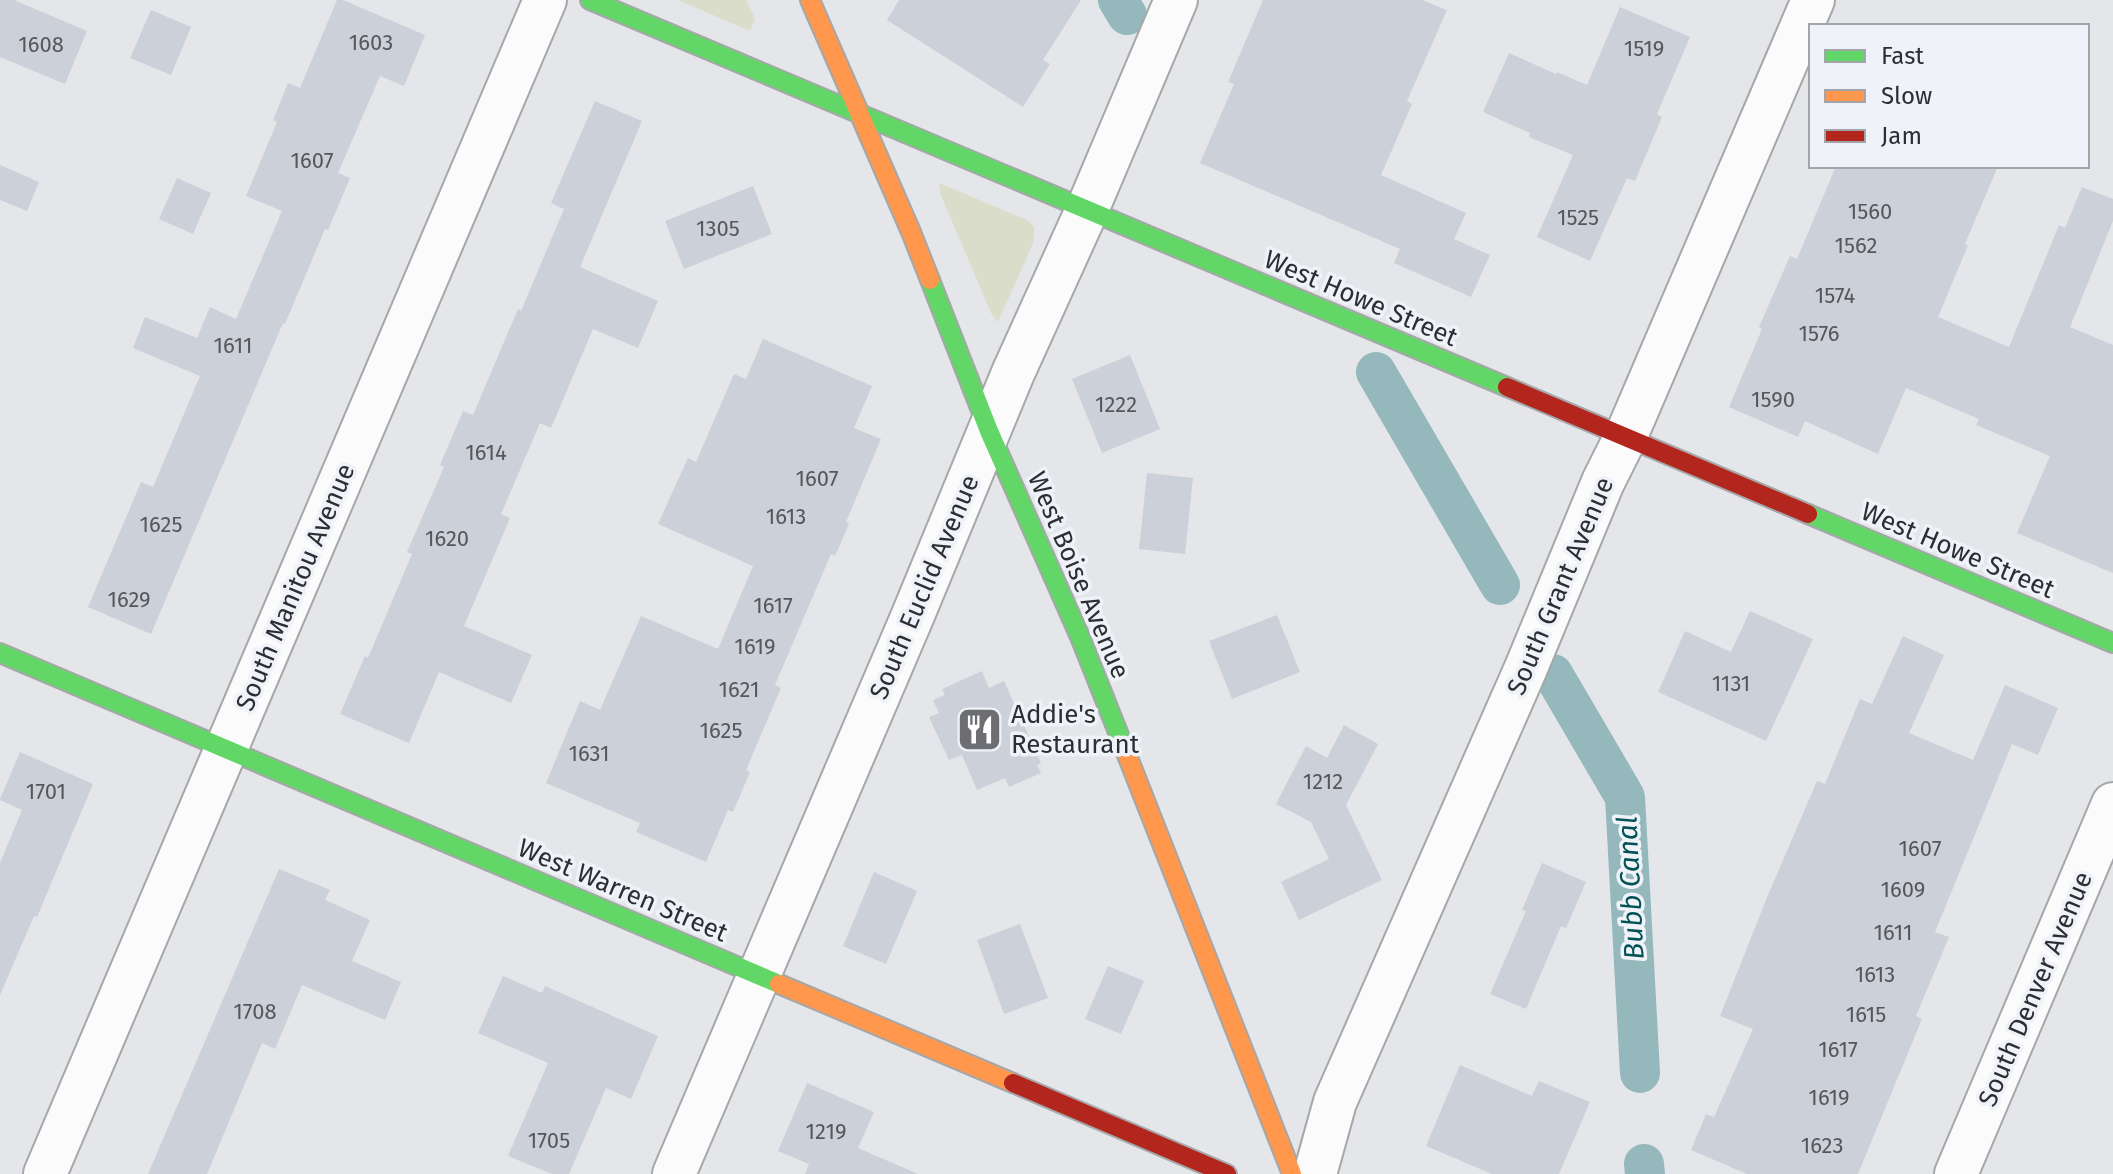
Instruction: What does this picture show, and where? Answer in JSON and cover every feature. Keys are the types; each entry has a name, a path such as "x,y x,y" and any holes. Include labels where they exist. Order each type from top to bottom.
{"street":[{"name":"South Manitou Avenue","path":"45,1174 545,0"},
{"name":"West Howe Street","path":"590,0 2113,643"},
{"name":"West Boise Avenue","path":"810,0 911,232 989,431 1080,637 1292,1174"},
{"name":"South Euclid Avenue","path":"674,1174 989,431 1176,0"},
{"name":"South Grant Avenue","path":"1315,1174 1335,1102 1526,668 1603,482 1626,436 1813,0"},
{"name":"West Warren Street","path":"0,653 1227,1174"},
{"name":"South Denver Avenue","path":"1956,1174 2113,804"}],"green space":[{"path":"678,0 746,0 755,19 750,31"},
{"path":"939,183 1027,220 1034,227 1034,241 998,322 991,313 940,193"}],"building":[{"path":"0,0 14,0 87,31 65,84 0,57"},
{"path":"337,0 425,35 404,86 380,76 338,173 350,178 283,323 151,634 88,607 141,482 153,487 200,376 133,348 145,317 197,338 210,307 236,319 282,211 246,196 277,122 273,120 288,83 300,88"},
{"path":"899,0 1081,0 1043,60 1050,64 1023,107 887,20"},
{"path":"1263,0 1422,0 1447,10 1407,101 1412,104 1381,175 1466,213 1454,239 1490,255 1471,297 1394,263 1400,249 1200,163 1234,84 1228,82"},
{"path":"1620,7 1690,37 1657,114 1662,117 1635,181 1627,178 1590,261 1537,237 1573,155 1529,137 1530,133 1483,112 1509,53 1587,85"},
{"path":"151,10 191,27 171,75 130,58"},
{"path":"595,101 642,121 580,267 658,301 638,348 593,329 551,428 540,423 501,514 510,518 464,626 532,655 511,703 439,672 409,743 340,714 365,656 368,658 412,554 407,552 444,467 440,465 463,411 473,415 564,209 551,203"},
{"path":"0,165 39,182 27,211 0,200"},
{"path":"1835,168 1997,168 1938,317 2009,347 2059,225 2065,228 2082,187 2113,199 2113,221 2070,327 2113,345 2113,573 2017,533 2050,456 1976,425 1979,419 1906,388 1878,454 1805,421 1798,437 1729,407 1790,256 1797,259"},
{"path":"177,178 211,193 193,234 159,219"},
{"path":"753,186 772,234 684,269 665,221"},
{"path":"763,339 872,386 854,428 881,439 846,522 849,524 835,556 831,554 775,685 781,688 746,770 750,772 733,812 728,810 706,862 636,832 640,823 546,783 580,701 600,710 641,616 718,649 753,566 658,524 688,458 696,462 734,374 746,379"},
{"path":"1130,355 1160,429 1102,453 1072,379"},
{"path":"1147,473 1193,478 1185,554 1139,549"},
{"path":"1750,611 1813,639 1766,741 1658,692 1685,631 1731,652"},
{"path":"1277,615 1300,672 1232,699 1209,641"},
{"path":"1903,636 1944,655 1909,733 1973,760 2005,685 2058,708 2038,755 2012,744 1935,932 1949,937 1916,1016 1922,1019 1858,1174 1747,1174 1691,1150 1706,1114 1714,1117 1753,1029 1720,1016 1817,781 1825,784 1860,699 1872,704"},
{"name":"Addie's Restaurant","path":"982,671 989,688 1004,681 1041,763 1037,765 1041,773 1009,787 1005,778 977,790 962,755 949,760 929,717 939,713 933,700 945,695 942,689"},
{"path":"1344,725 1378,744 1346,805 1382,880 1299,920 1281,882 1329,859 1311,822 1276,804 1306,746 1327,758"},
{"path":"20,752 93,784 0,995 0,863 22,810 0,799"},
{"path":"1542,863 1586,882 1566,928 1561,926 1526,1009 1490,994 1526,911 1522,910"},
{"path":"279,869 330,890 325,900 370,920 352,961 401,982 385,1020 302,985 275,1049 262,1043 207,1174 148,1174"},
{"path":"874,872 917,891 886,964 843,946"},
{"path":"1020,924 1048,998 1004,1014 977,940"},
{"path":"1108,966 1144,981 1121,1034 1085,1019"},
{"path":"503,976 542,993 545,986 658,1036 631,1099 606,1088 569,1174 552,1174 508,1156 548,1063 478,1033"},
{"path":"1460,1065 1532,1096 1539,1081 1590,1102 1559,1174 1492,1174 1426,1146"},
{"path":"807,1083 874,1112 858,1148 918,1174 805,1174 809,1164 778,1151"}],"waterway":[{"name":"Bubb Canal","path":"1118,0 1127,15"},
{"name":"Bubb Canal","path":"1376,372 1500,585"},
{"name":"Bubb Canal","path":"1553,674 1625,797 1640,1073"},
{"name":"Bubb Canal","path":"1644,1164 1645,1174"}],"traffic: fast":[{"path":"590,0 1507,387"},
{"path":"930,280 989,431 1080,637 1127,755"},
{"path":"1808,514 2113,643"},
{"path":"0,653 779,984"}],"traffic: slow":[{"path":"810,0 930,280"},
{"path":"1127,755 1292,1174"},
{"path":"779,984 1013,1083"}],"traffic: jam":[{"path":"1507,387 1808,514"},
{"path":"1013,1083 1227,1174"}],"place":[{"name":"Addie's Restaurant","path":"980,729"}]}
